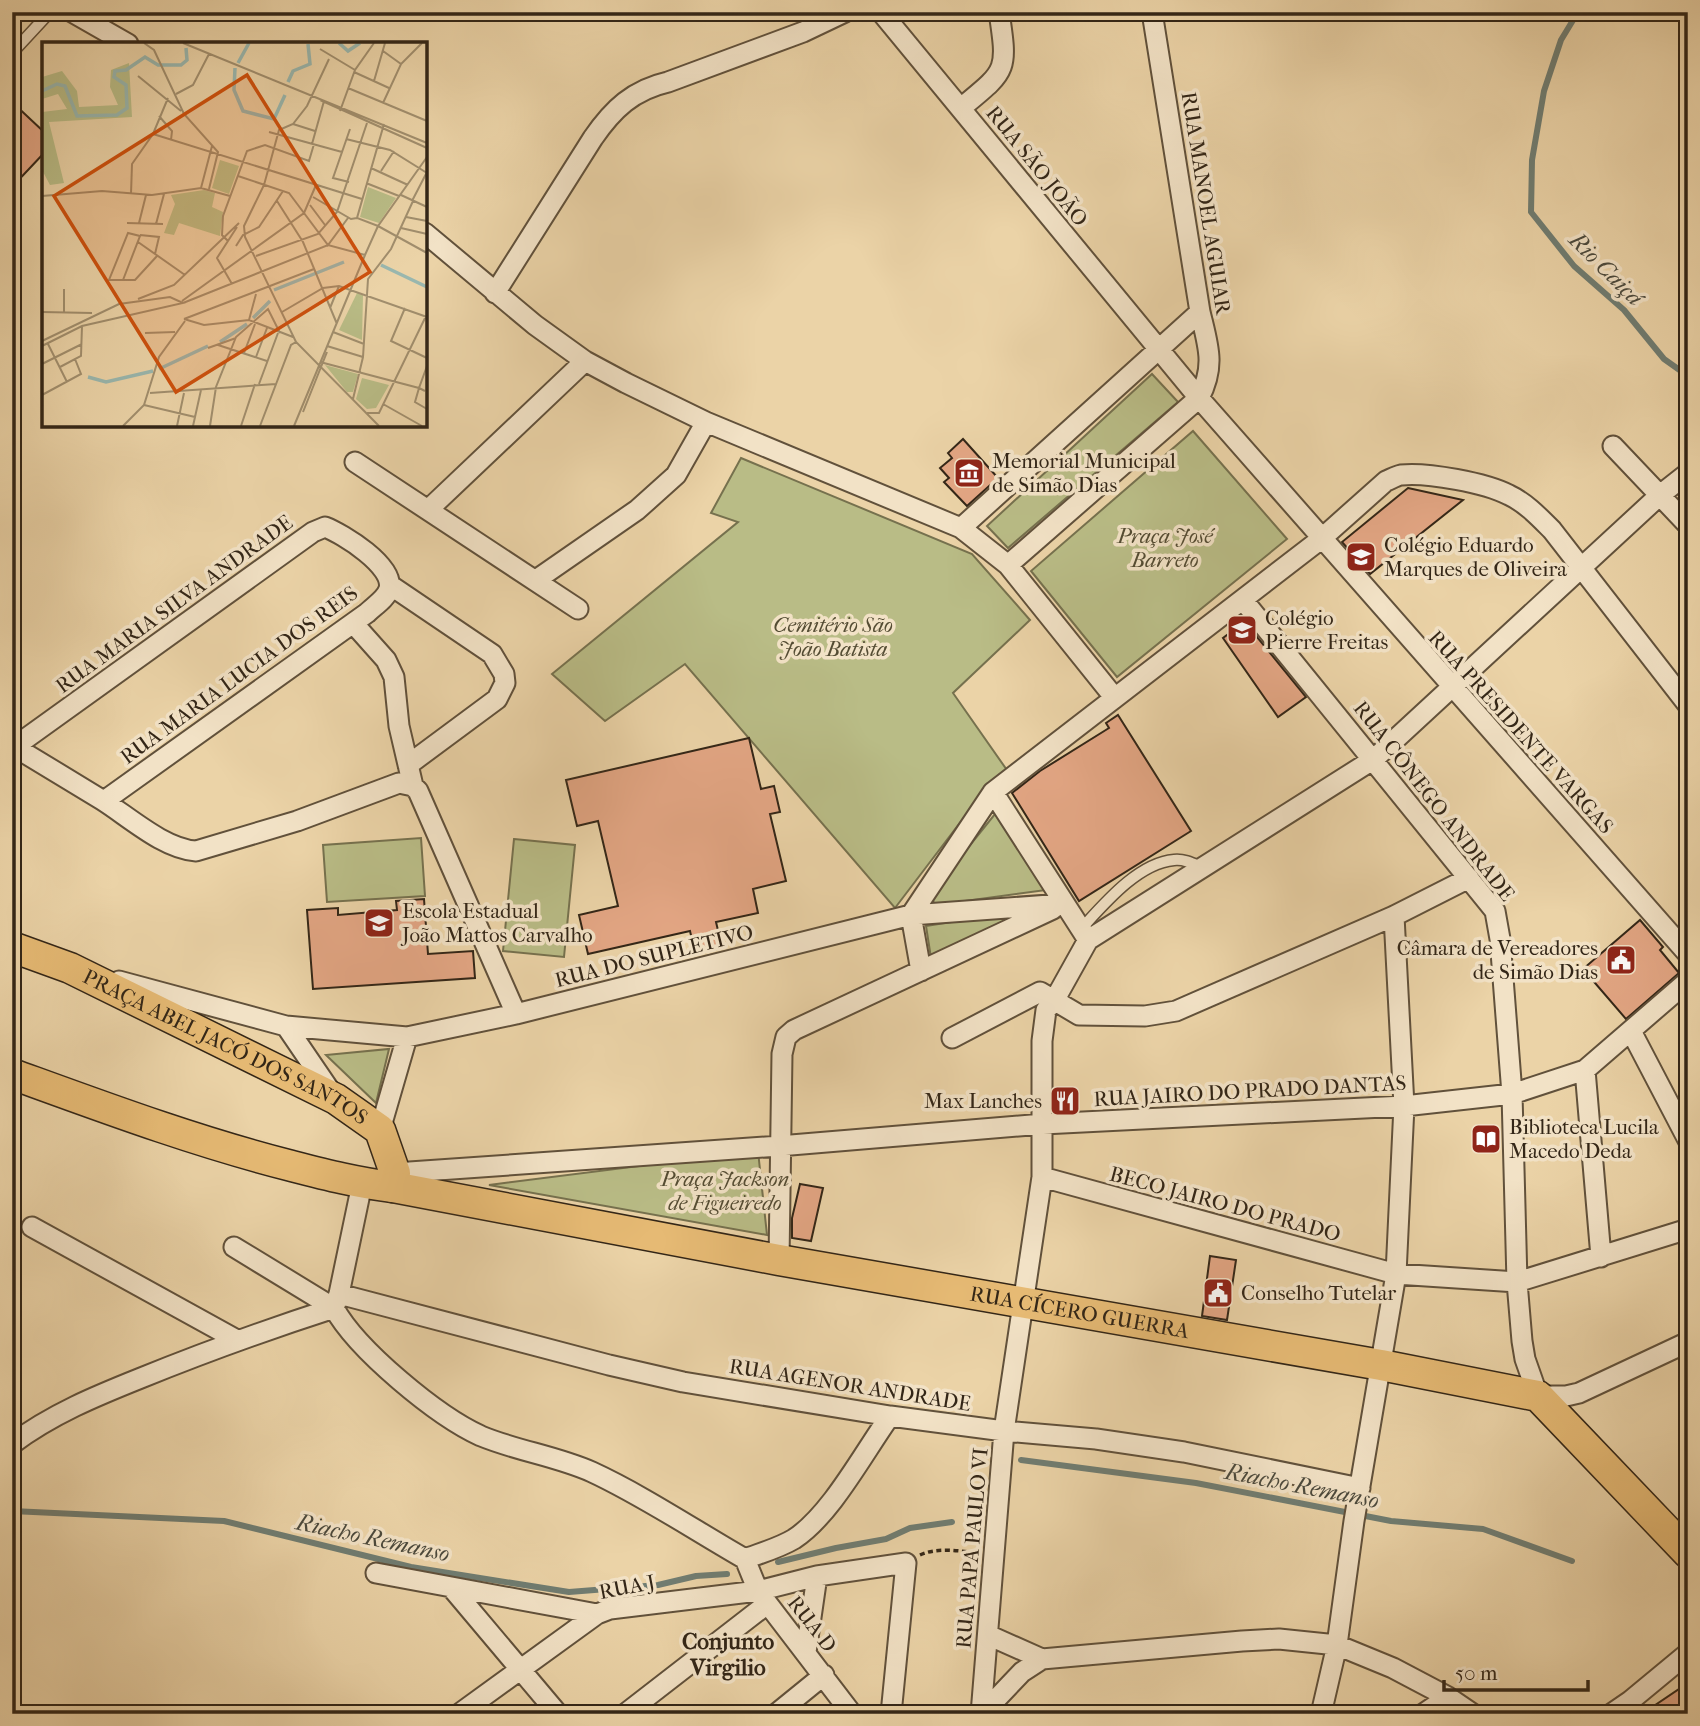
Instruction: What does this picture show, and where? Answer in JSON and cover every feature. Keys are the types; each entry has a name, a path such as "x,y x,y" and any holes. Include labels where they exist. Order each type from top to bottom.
{"main road":[{"name":"PRAÇA ABEL JACÓ DOS SANTOS","path":"12,947 70,968 336,1099 380,1130"},
{"path":"12,1074 246,1154 362,1184 394,1180 779,1260"},
{"path":"380,1130 394,1180"},
{"name":"RUA CÍCERO GUERRA","path":"779,1260 1381,1365 1538,1396"},
{"path":"1538,1396 1688,1553"}],"street":[{"path":"72,12 124,42"},
{"path":"495,293 606,118 620,104 649,87 803,32 845,12"},
{"name":"RUA SÃO JOÃO","path":"881,12 1157,348"},
{"path":"961,108 989,85 1002,66 1005,54 999,12"},
{"name":"RUA MANOEL AGUIAR","path":"1152,12 1200,312 1209,349 1210,370 1206,386 1199,398"},
{"path":"427,235 495,293 585,360 626,383 706,422 961,528 1008,565 1114,697"},
{"path":"961,528 1157,348 1200,312"},
{"path":"1157,348 1321,539"},
{"path":"429,509 585,360"},
{"path":"1008,565 1199,398"},
{"path":"536,580 637,510 676,475 706,422"},
{"path":"1613,446 1688,526"},
{"path":"355,462 578,609"},
{"path":"993,793 1085,934 1202,868 1374,759 1660,495 1688,473"},
{"path":"921,971 911,915 993,793 1321,539 1386,481 1398,475 1492,486 1513,496 1535,513 1552,530 1688,705"},
{"name":"RUA MARIA LUCIA DOS REIS","path":"104,801 353,623 386,596 390,585 389,577 369,554 344,535 325,527"},
{"name":"RUA MARIA SILVA ANDRADE","path":"104,801 18,749 21,742 313,532 325,527"},
{"name":"RUA PRESIDENTE VARGAS","path":"1321,539 1688,954"},
{"path":"390,585 492,654 504,674 505,683 497,699 408,765"},
{"name":"RUA CÔNEGO ANDRADE","path":"1242,600 1495,911 1499,922 1512,1094 1517,1282 1525,1359 1538,1396"},
{"path":"353,623 391,667 397,687 399,726 413,786 418,791 516,1014"},
{"path":"104,801 177,848 196,851 297,821 399,783 413,786"},
{"path":"952,1038 1040,992 1079,1014 1145,1016 1168,1013 1394,916 1469,877"},
{"path":"779,1260 779,1146 782,1054 786,1037 794,1030 1063,904"},
{"name":"RUA DO SUPLETIVO","path":"407,1037 516,1014 911,915 1063,904"},
{"path":"1321,1714 1337,1644 1357,1504 1396,1274 1404,1106 1394,916"},
{"name":"RUA PAPA PAULO VI","path":"981,1714 1004,1431 1042,1177 1042,1041 1046,1010 1054,1001 1085,934"},
{"name":"PRAÇA ABEL JACÓ DOS SANTOS","path":"70,968 286,1026 407,1037"},
{"name":"RUA JAIRO DO PRADO DANTAS","path":"779,1146 1043,1124 1404,1106 1512,1094 1585,1070 1688,981"},
{"path":"286,1026 336,1099"},
{"path":"1631,1031 1688,1140"},
{"path":"380,1130 407,1037"},
{"path":"1585,1070 1601,1257"},
{"path":"394,1180 779,1146"},
{"name":"BECO JAIRO DO PRADO","path":"1042,1177 1396,1274 1517,1282"},
{"path":"336,1301 362,1184"},
{"path":"32,1227 237,1340"},
{"path":"1517,1282 1688,1229"},
{"path":"234,1248 336,1301 354,1336 412,1391 464,1427 501,1443 551,1456 594,1473 745,1559 781,1546 805,1530 836,1494 890,1416"},
{"path":"12,1444 79,1403 336,1301"},
{"name":"RUA AGENOR ANDRADE","path":"336,1301 683,1382 890,1416 1004,1431 1096,1439 1184,1452 1357,1504"},
{"path":"1538,1396 1579,1393 1688,1342"},
{"name":"RUA D","path":"745,1559 763,1598 852,1714"},
{"path":"891,1714 906,1563"},
{"name":"RUA J","path":"459,1714 597,1614 610,1609 763,1598 817,1576 906,1563"},
{"path":"376,1573 597,1614"},
{"path":"806,1652 817,1576"},
{"path":"451,1587 558,1714"},
{"path":"625,1714 763,1598"},
{"path":"988,1635 1042,1659"},
{"path":"981,1714 1022,1672 1042,1659 1267,1640 1337,1644 1384,1663 1448,1697 1473,1714"},
{"path":"1611,1714 1688,1653"},
{"path":"776,1714 824,1675"},
{"path":"1423,1714 1448,1697"}],"lane":[{"path":"12,52 50,12"},
{"path":"1085,934 1114,892 1149,869 1172,860 1186,861 1202,868"}],"path":[{"path":"906,1563 924,1553 948,1550 995,1555"}],"green space":[{"name":"Praça José Barreto","path":"1152,374 1178,402 1008,548 987,526"},
{"name":"Praça José Barreto","path":"1193,431 1287,539 1117,677 1031,571"},
{"name":"Cemitério São João Batista","path":"741,458 972,554 1030,620 953,693 1009,773 988,786 895,908 685,664 605,721 552,674 738,522 711,513"},
{"path":"995,814 1046,890 936,905 929,896"},
{"path":"421,838 425,896 327,902 323,845"},
{"path":"514,839 575,845 564,957 503,951"},
{"path":"1008,913 1013,923 931,958 926,926"},
{"path":"389,1049 376,1103 326,1055"},
{"name":"Praça Jackson de Figueiredo","path":"758,1151 767,1235 489,1185"}],"building":[{"path":"12,102 42,130 42,155 12,187"},
{"name":"Memorial Municipal de Simão Dias","path":"963,439 998,478 967,506 944,482 949,478 940,468 952,458 948,453"},
{"path":"1408,488 1463,500 1370,574 1342,542"},
{"path":"1243,623 1306,697 1278,717 1223,638"},
{"path":"1118,715 1191,831 1079,901 1012,793 1040,771 1109,728 1106,723"},
{"path":"749,738 761,789 774,786 780,812 770,814 786,881 753,889 758,913 716,922 722,947 695,953 690,931 588,954 579,915 618,906 598,821 577,826 566,780"},
{"path":"424,899 428,954 473,951 475,978 313,989 307,910 338,908 338,915 397,910 396,901"},
{"path":"1640,920 1663,947 1660,950 1679,973 1626,1019 1583,969"},
{"path":"800,1184 823,1188 811,1241 792,1238 792,1218"},
{"name":"Conselho Tutelar","path":"1210,1256 1236,1260 1227,1320 1202,1316"},
{"path":"1688,1683 1688,1714 1642,1714"}],"waterway":[{"name":"Rio Caiçá","path":"1578,12 1561,40 1544,91 1532,160 1531,212 1574,266 1624,310 1664,359 1688,376"},
{"name":"Riacho Remanso","path":"1021,1460 1196,1483 1391,1521 1483,1529 1572,1561"},
{"name":"Riacho Remanso","path":"12,1511 224,1521 411,1567 569,1592 658,1585 696,1576 727,1574"},
{"name":"Riacho Remanso","path":"778,1562 886,1539 910,1528 952,1522"}],"place":[{"name":"Memorial Municipal de Simão Dias","path":"969,473"},
{"name":"Colégio Eduardo Marques de Oliveira","path":"1361,557"},
{"name":"Colégio Pierre Freitas","path":"1242,630"},
{"name":"Escola Estadual João Mattos Carvalho","path":"379,923"},
{"name":"Câmara de Vereadores de Simão Dias","path":"1621,960"},
{"name":"Max Lanches","path":"1065,1101"},
{"name":"Biblioteca Lucila Macedo Deda","path":"1486,1139"},
{"name":"Conselho Tutelar","path":"1218,1293"}],"district":[{"name":"Conjunto Virgilio","path":"728,1654"}]}
